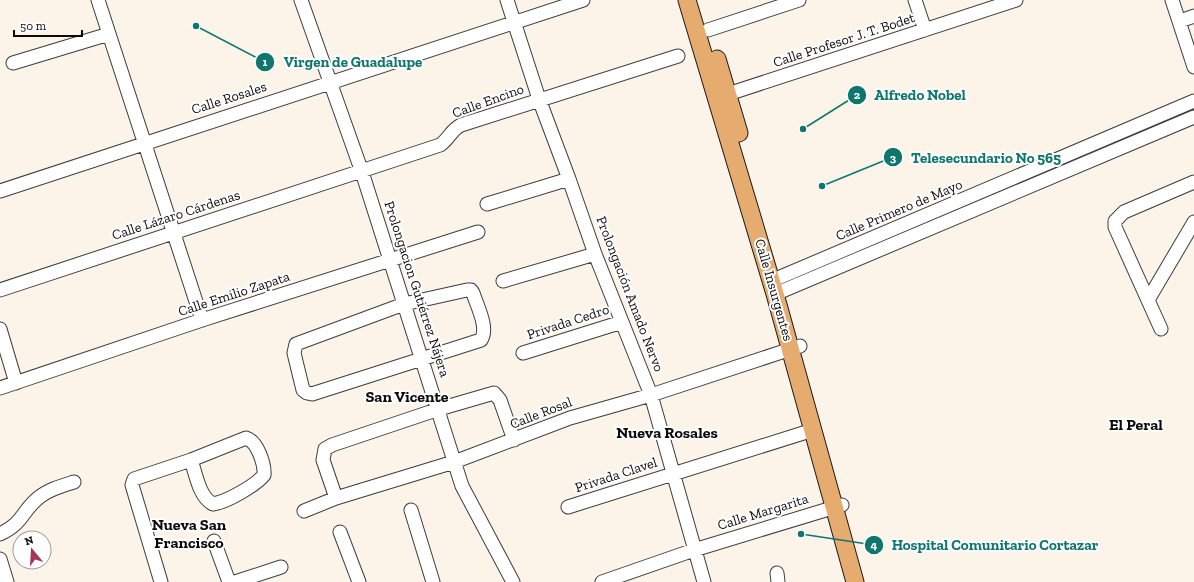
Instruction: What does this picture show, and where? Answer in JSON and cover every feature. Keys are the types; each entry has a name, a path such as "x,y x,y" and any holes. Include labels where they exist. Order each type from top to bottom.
{"main road":[{"name":"Calle Insurgentes","path":"687,0 778,286"},
{"name":"Calle Insurgentes","path":"699,0 728,94 778,286 838,506 855,582"},
{"name":"Calle Insurgentes","path":"795,348 813,430 865,582"}],"street":[{"path":"98,0 202,320"},
{"name":"Prolongacion Gutiérrez Nájera","path":"301,0 362,172 389,260 423,358 454,462 468,498 489,534 513,582"},
{"name":"Prolongación Amado Nervo","path":"507,0 540,99 570,178 595,254 651,395 704,582"},
{"name":"Calle Rosales","path":"0,191 582,0"},
{"path":"708,30 799,0"},
{"path":"915,0 925,30"},
{"name":"Calle Profesor J. T. Bodet","path":"728,94 1016,0"},
{"path":"1172,0 1194,67"},
{"path":"1180,21 1194,16"},
{"path":"13,63 108,34"},
{"name":"Calle Encino","path":"362,172 440,145 447,139 454,129 461,125 678,56"},
{"name":"Calle Primero de Mayo","path":"778,286 1194,101"},
{"path":"778,286 1194,118"},
{"name":"Calle Lázaro Cárdenas","path":"0,290 173,232 362,172"},
{"path":"487,204 570,178"},
{"path":"1161,329 1115,227 1115,221 1124,212 1194,182"},
{"path":"1148,300 1194,222"},
{"name":"Calle Emilio Zapata","path":"0,388 202,320 478,232"},
{"path":"503,281 595,254"},
{"path":"472,290 483,328 483,337 481,340 423,358 312,394 303,390 294,353 296,344 404,304 472,290"},
{"name":"Privada Cedro","path":"524,353 622,322"},
{"path":"0,329 16,383"},
{"name":"Calle Rosal","path":"304,511 336,498 454,462 570,418 651,395 795,348"},
{"path":"336,498 323,460 325,449 332,445 439,409 494,393 500,400 514,440"},
{"name":"Privada Clavel","path":"568,507 813,430"},
{"path":"161,582 132,485 134,479 138,476 190,460 246,438 252,441 256,446 264,469 264,474 260,479 221,503 213,504 206,499 203,494 190,460"},
{"path":"0,534 14,527 40,497 57,488 74,482"},
{"name":"Calle Margarita","path":"602,582 694,550 838,506"},
{"path":"411,510 433,582"},
{"path":"340,532 359,582"},
{"path":"214,541 229,582"},
{"path":"0,560 7,582"},
{"path":"235,582 281,567"}],"place":[{"name":"Virgen de Guadalupe","path":"196,26"},
{"name":"Alfredo Nobel","path":"803,129"},
{"name":"Telesecundario No 565","path":"822,186"},
{"name":"Hospital Comunitario Cortazar","path":"801,534"}],"district":[{"name":"San Vicente","path":"407,396"},
{"name":"El Peral","path":"1136,424"},
{"name":"Nueva Rosales","path":"667,432"},
{"name":"Nueva San Francisco","path":"189,533"}]}
